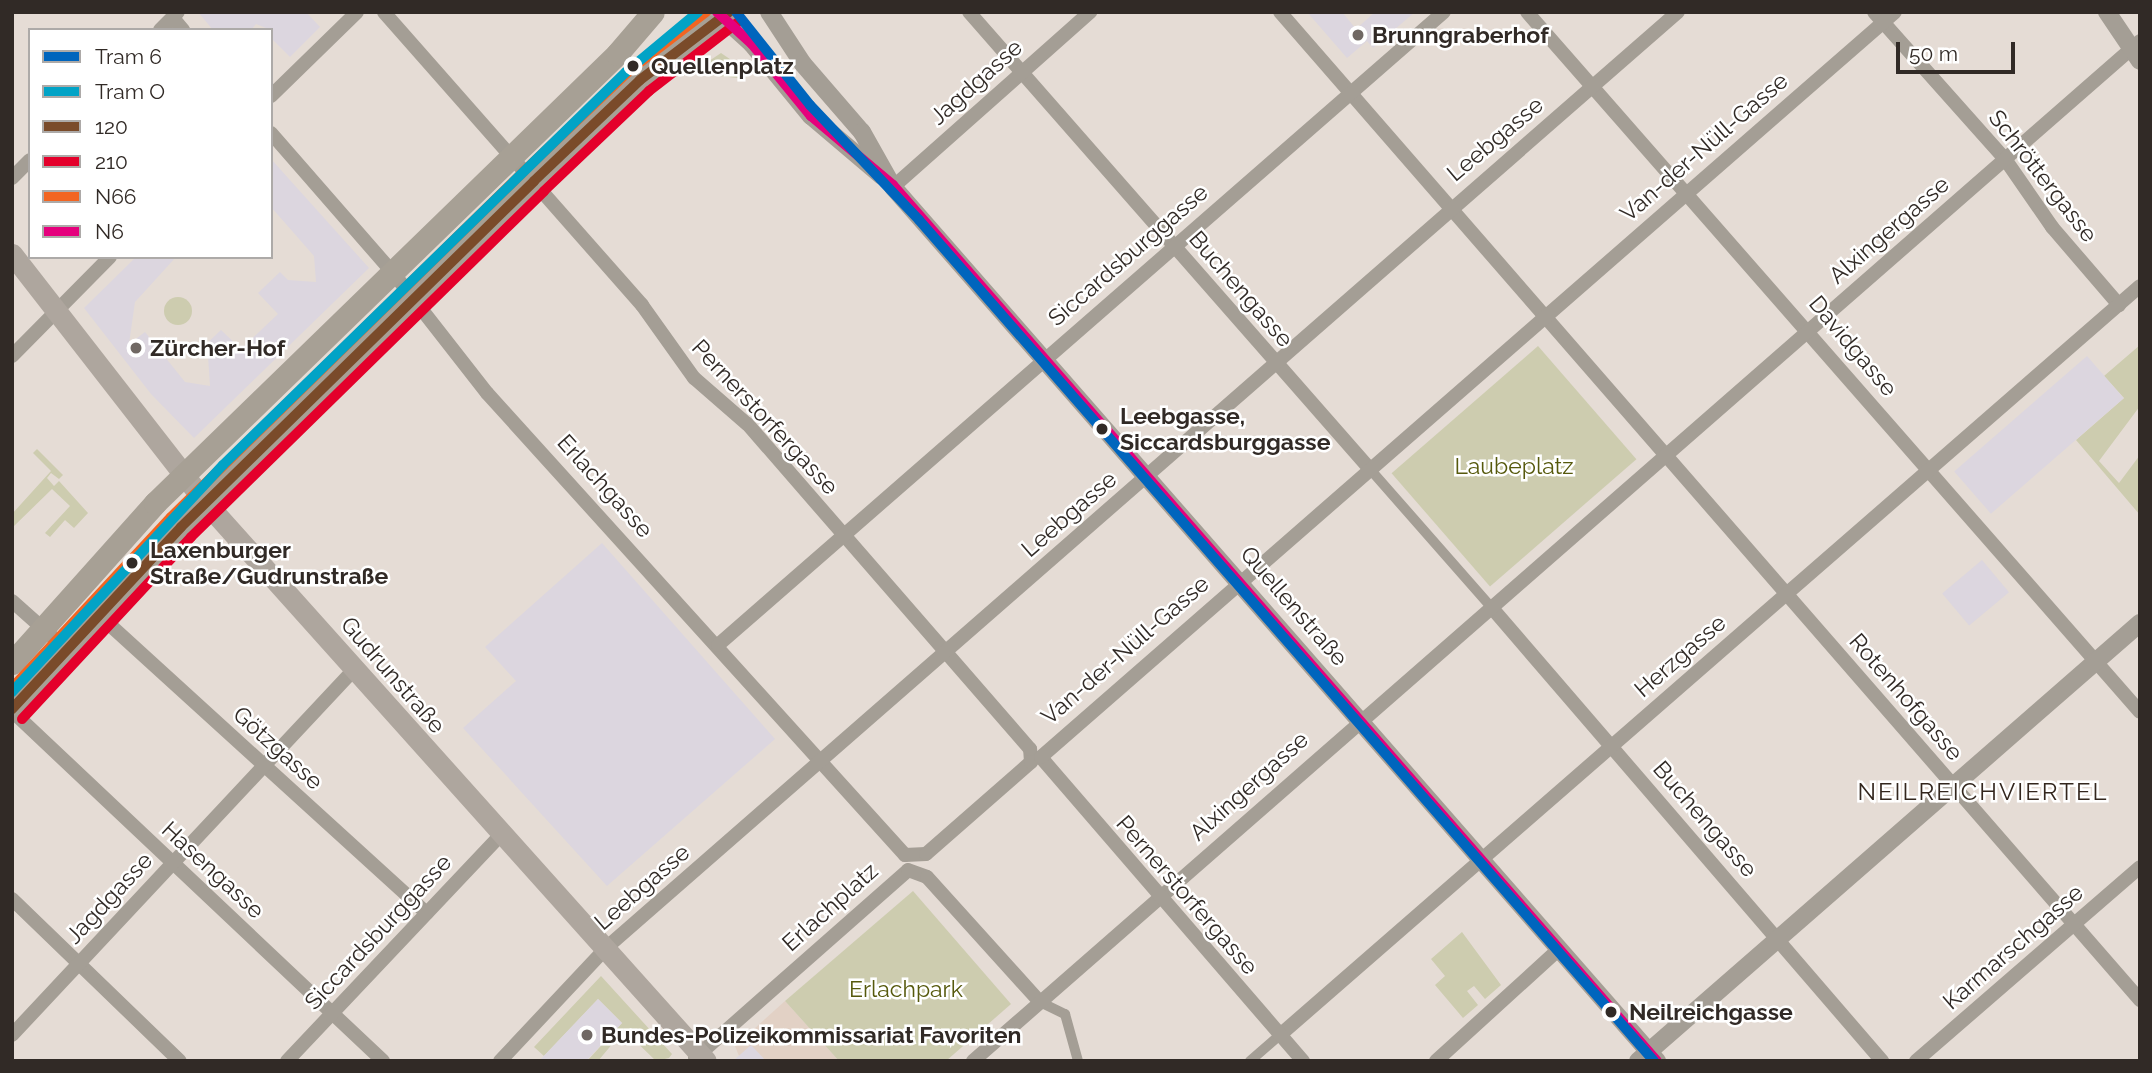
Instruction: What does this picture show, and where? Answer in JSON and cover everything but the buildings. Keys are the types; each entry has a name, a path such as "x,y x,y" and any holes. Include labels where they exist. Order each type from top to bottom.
{"main road":[{"path":"12,663 184,475 394,274 653,12"},
{"path":"12,710 206,503 534,181 640,80 722,14"},
{"name":"Gudrunstraße","path":"12,254 206,503 501,835 606,948 699,1058"}],"street":[{"path":"273,94 357,12"},
{"name":"Pernerstorfergasse","path":"384,12 642,305 694,379 747,424 944,655 1037,756 1303,1061"},
{"name":"Quellenstraße","path":"769,12 803,64 862,132 893,186"},
{"name":"Buchengasse","path":"969,12 1369,468"},
{"name":"Jagdgasse","path":"893,186 1090,12"},
{"path":"1280,12 1451,206 1543,316 1667,453 1492,608 1369,468 1543,316"},
{"name":"Siccardsburggasse","path":"718,645 1045,357 1444,12"},
{"name":"Davidgasse","path":"1527,12 1809,329 1928,471 2140,712"},
{"name":"Leebgasse","path":"500,1061 606,948 944,655 1273,361 1678,12"},
{"name":"Van-der-Nüll-Gasse","path":"1543,316 1688,192 1879,18 1895,12"},
{"path":"2107,12 2137,51"},
{"path":"162,28 173,14"},
{"name":"Quellenstraße","path":"722,14 752,44 811,116 893,186 1045,357 1559,949 1648,1058"},
{"name":"Schröttergasse","path":"1879,18 2006,159 2052,227 2119,305"},
{"name":"Alxingergasse","path":"1667,453 2006,159 2137,51"},
{"name":"Erlachgasse","path":"273,135 394,274 412,301 487,393 718,645 905,855 915,859"},
{"path":"12,178 28,162"},
{"path":"12,356 108,259"},
{"name":"Herzgasse","path":"1250,1061 2140,286"},
{"name":"Rotenhofgasse","path":"1667,453 1786,594 2140,1000"},
{"name":"Van-der-Nüll-Gasse","path":"915,859 1369,468"},
{"path":"12,601 67,650"},
{"name":"Buchengasse","path":"1492,608 1881,1061"},
{"name":"Alxingergasse","path":"1040,1002 1360,719 1492,608"},
{"name":"Götzgasse","path":"100,615 427,913"},
{"path":"1648,1058 1777,939 2140,623"},
{"name":"Jagdgasse","path":"12,1035 353,670"},
{"name":"Hasengasse","path":"12,710 383,1061"},
{"name":"Siccardsburggasse","path":"287,1061 501,835"},
{"name":"Karmarschgasse","path":"1916,1061 2140,867"},
{"name":"Erlachplatz","path":"699,1058 908,870 928,877 1040,1002"},
{"path":"12,899 180,1061"},
{"path":"1436,1061 1559,949"},
{"path":"973,1061 1040,1002 1065,1014 1079,1061"}],"shaded area":[{"path":"785,1001 839,1061 743,1061 735,1046"}],"green space":[{"path":"721,53 740,66 738,78 691,73"},
{"path":"178,297 188,301 192,311 188,321 178,325 168,321 164,311 168,301"},
{"path":"2140,345 2140,406 2099,461 2119,483 2140,455 2140,515 2076,440 2124,398 2104,376"},
{"name":"Laubeplatz","path":"1538,346 1636,459 1490,586 1392,473"},
{"path":"37,449 63,475 59,479 51,473 47,478 54,486 59,481 88,513 74,528 65,520 50,537 45,533 70,506 52,489 12,528 12,514 51,471 33,453"},
{"name":"Erlachpark","path":"913,891 1011,1004 946,1061 839,1061 785,1001"},
{"path":"1462,932 1501,985 1485,999 1474,986 1467,991 1478,1005 1463,1018 1435,985 1445,976 1431,959"},
{"path":"601,976 672,1054 669,1058 656,1061 624,1030 598,1061 587,1061 622,1023 598,999 544,1056 534,1047"}],"tram line":[{"name":"O","path":"12,692 223,465 626,72 698,12"},
{"name":"6","path":"736,12 810,105 919,220 1654,1061"},
{"path":"680,27 704,15 725,15 756,37"}],"transit line":[{"name":"N66","path":"12,688 171,517 524,171 630,70 706,12"},
{"name":"N6","path":"717,12 752,44 811,116 893,185 1657,1061"},
{"name":"120","path":"12,709 181,527 534,181 640,80 729,12"},
{"name":"210","path":"22,719 191,537 544,191 649,91 737,23"}],"place":[{"name":"Brunngraberhof","path":"1358,35"},
{"name":"Quellenplatz","path":"633,66"},
{"name":"Zürcher-Hof","path":"136,348"},
{"name":"Leebgasse, Siccardsburggasse","path":"1102,429"},
{"name":"Laxenburger Straße/Gudrunstraße","path":"132,563"},
{"name":"Neilreichgasse","path":"1611,1012"},
{"name":"Bundes-Polizeikommissariat Favoriten","path":"587,1035"}],"district":[{"name":"NEILREICHVIERTEL","path":"1983,792"}]}
